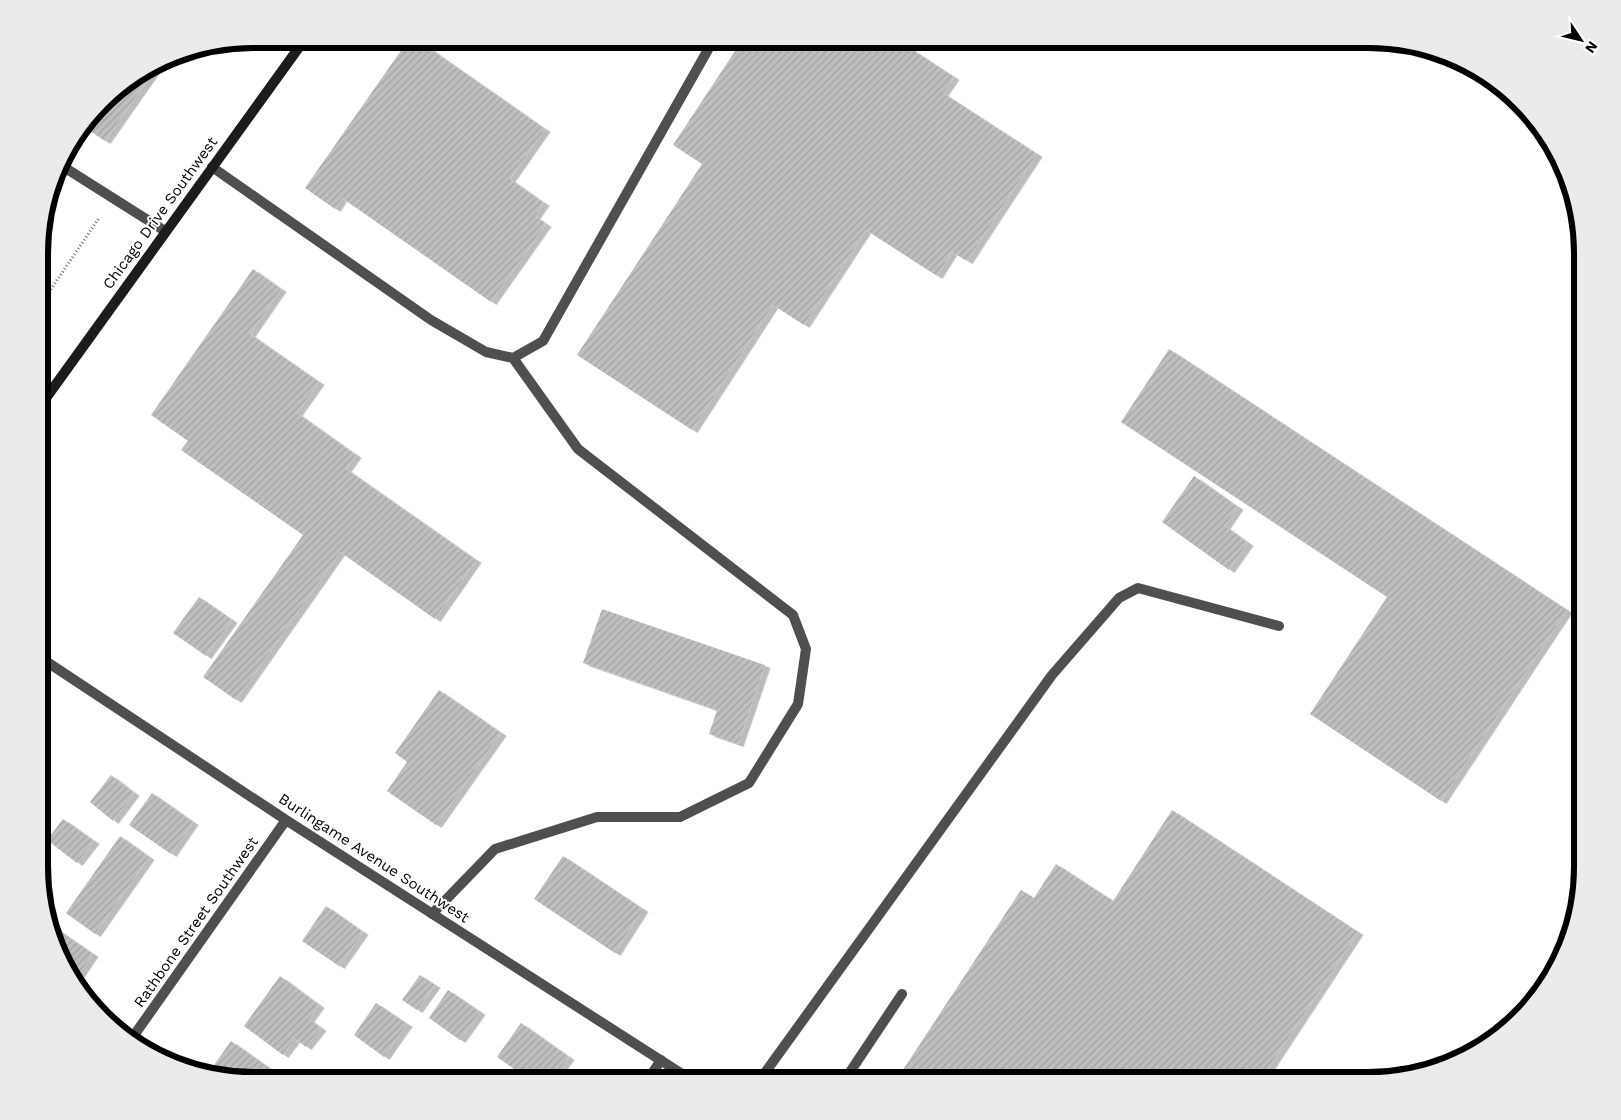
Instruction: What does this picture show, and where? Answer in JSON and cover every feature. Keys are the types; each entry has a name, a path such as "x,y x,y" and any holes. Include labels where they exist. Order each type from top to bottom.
{"main road":[{"name":"Chicago Drive Southwest","path":"48,394 298,48"}],"street":[{"path":"212,167 431,320 486,352 513,358 543,341 709,48"},
{"path":"66,168 165,231"},
{"path":"432,914 496,849 597,817 680,817 749,783 798,704 806,649 793,615 578,450 513,358"},
{"path":"765,1072 1052,675 1119,598 1138,588 1279,626"},
{"name":"Burlingame Avenue Southwest","path":"48,663 286,820 679,1072"},
{"name":"Rathbone Street Southwest","path":"134,1035 286,820"},
{"path":"850,1072 902,994"},
{"path":"653,1072 661,1060"}],"path":[{"path":"48,292 99,218"}],"building":[{"path":"403,48 429,48 545,129 510,179 544,203 535,216 546,224 491,302 342,198 335,209 305,188"},
{"path":"737,48 910,48 954,77 943,93 1037,154 967,261 952,252 937,276 866,230 804,325 773,305 692,430 577,355 702,164 673,145"},
{"path":"152,74 105,141 89,130 98,117 117,98"},
{"path":"253,269 281,289 250,334 319,382 297,413 356,455 346,469 476,560 435,619 340,552 236,700 203,677 303,535 181,450 188,441 151,415"},
{"path":"1169,349 1567,610 1441,801 1310,714 1387,597 1121,422"},
{"path":"1194,476 1238,507 1225,526 1248,543 1229,570 1162,522"},
{"path":"199,597 232,620 206,656 173,633"},
{"path":"602,609 765,665 738,744 709,734 717,710 583,663"},
{"path":"439,690 501,733 436,825 387,791 407,762 395,753"},
{"path":"111,775 134,793 113,821 90,802"},
{"path":"152,793 193,822 171,854 129,825"},
{"path":"1172,810 1358,932 1266,1072 1209,1072 1203,1068 1200,1072 902,1072 1021,890 1034,898 1056,864 1113,901"},
{"path":"63,819 94,841 77,863 48,841"},
{"path":"120,836 149,857 95,934 66,913"},
{"path":"563,856 643,909 615,953 534,899"},
{"path":"326,906 363,932 339,966 302,941"},
{"path":"57,929 93,954 78,975"},
{"path":"420,975 435,985 417,1010 402,1000"},
{"path":"280,976 319,1005 309,1019 321,1028 306,1047 295,1039 283,1055 244,1026"},
{"path":"448,990 480,1012 460,1040 429,1018"},
{"path":"376,1003 407,1024 384,1057 354,1035"},
{"path":"521,1023 569,1057 558,1072 518,1072 497,1057"},
{"path":"231,1041 275,1072 239,1072 211,1069"}]}
